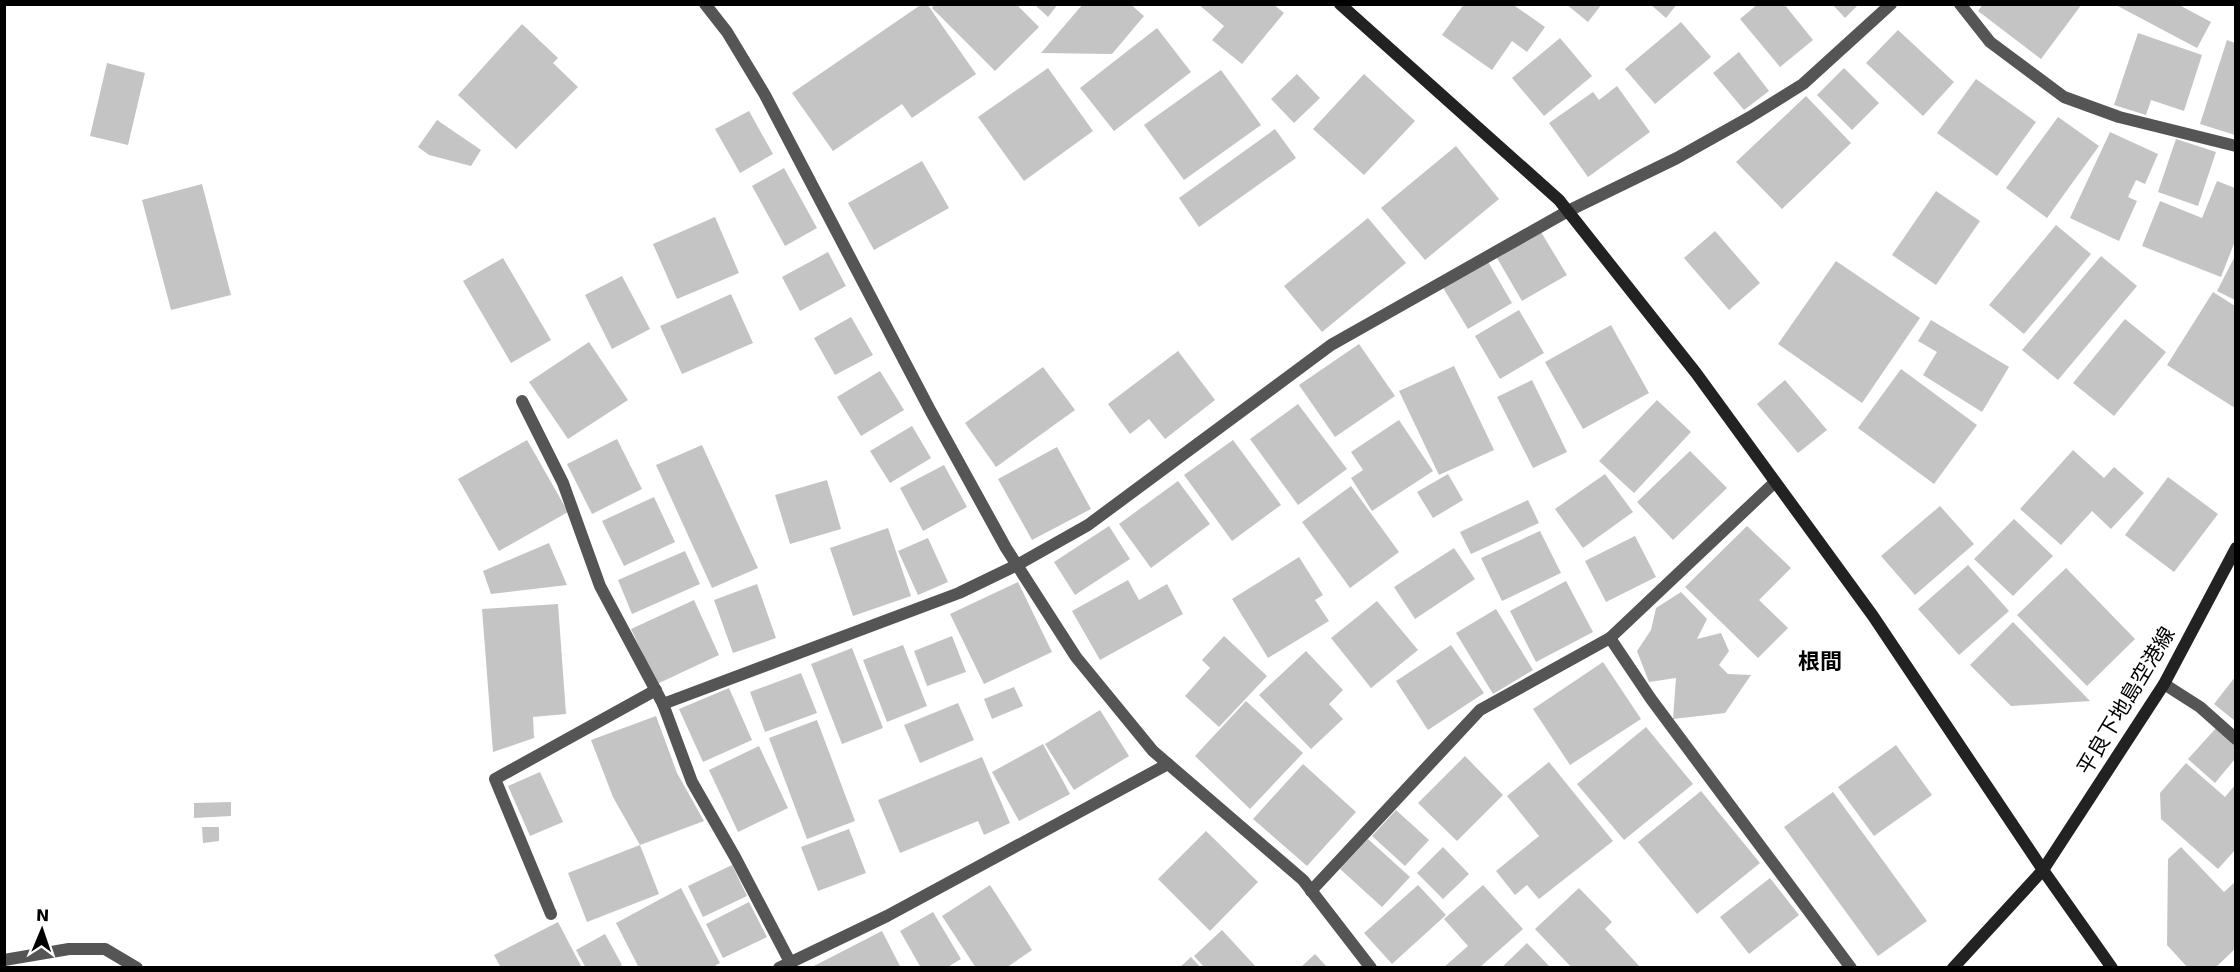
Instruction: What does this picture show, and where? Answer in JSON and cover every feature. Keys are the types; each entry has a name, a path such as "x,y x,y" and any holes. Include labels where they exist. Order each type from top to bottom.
{"street":[{"path":"705,4 727,32 765,95 930,410 1017,564 1076,657 1153,751 1304,880 1371,967"},
{"path":"1340,4 1568,210 1696,373 1873,616 2043,870 2112,968"},
{"path":"663,704 959,593 1088,525 1331,345 1568,210 1677,158 1803,84 1891,4"},
{"path":"1960,4 1990,42 2064,97 2119,117 2235,146"},
{"path":"522,401 563,483 600,586 663,704 692,782 735,857 784,965 887,916 1168,764"},
{"path":"1311,891 1480,710 1610,638 1775,482"},
{"name":"平良下地島空港線","path":"1953,968 2043,870 2164,684 2235,549"},
{"path":"1610,638 1651,699 1851,968"},
{"path":"2164,684 2200,707 2235,739"},
{"path":"551,914 495,779 656,690"},
{"path":"4,960 69,949 105,949 137,968"}],"building":[{"path":"922,4 927,4 976,74 912,118 902,104 833,151 792,93"},
{"path":"935,4 1016,4 1039,27 995,71 932,8"},
{"path":"1034,4 1058,4 1048,17"},
{"path":"1083,4 1130,4 1144,16 1112,54 1041,53"},
{"path":"1198,4 1273,4 1284,13 1242,64 1212,40 1224,26"},
{"path":"1464,4 1512,4 1545,27 1527,52 1512,41 1492,70 1442,35"},
{"path":"1566,4 1602,4 1588,22"},
{"path":"1650,4 1677,4 1666,18"},
{"path":"1758,4 1784,4 1813,40 1780,67 1740,19"},
{"path":"1832,4 1859,4 1845,18"},
{"path":"1983,4 2082,4 2041,59 1978,11"},
{"path":"2114,4 2182,4 2181,6 2211,22 2197,48"},
{"path":"1681,22 1711,57 1655,104 1625,69"},
{"path":"522,24 558,58 553,63 578,87 516,149 458,95"},
{"path":"1157,28 1191,72 1114,131 1080,88"},
{"path":"1898,30 1954,82 1923,116 1866,63"},
{"path":"2138,33 2202,55 2184,111 2151,100 2146,115 2114,105"},
{"path":"1560,38 1592,76 1544,116 1512,78"},
{"path":"2227,40 2235,43 2235,135 2200,124"},
{"path":"1739,52 1769,91 1744,110 1713,73"},
{"path":"107,63 145,73 128,145 90,136"},
{"path":"1048,68 1093,131 1024,181 978,117"},
{"path":"1844,68 1879,103 1852,130 1817,95"},
{"path":"1221,70 1261,125 1184,180 1144,125"},
{"path":"1297,74 1320,98 1294,123 1271,99"},
{"path":"1364,74 1415,121 1364,175 1313,129"},
{"path":"1976,79 2036,122 1997,176 1937,133"},
{"path":"1617,86 1650,132 1588,177 1549,123 1593,92 1599,100"},
{"path":"1806,96 1851,143 1782,209 1736,162"},
{"path":"749,111 773,154 740,173 715,129"},
{"path":"2058,117 2099,146 2047,218 2006,188"},
{"path":"437,120 481,150 471,166 429,155 418,147"},
{"path":"1275,129 1296,158 1199,227 1179,198"},
{"path":"2110,132 2158,154 2145,184 2136,180 2128,197 2137,201 2119,241 2070,218"},
{"path":"2176,139 2216,152 2198,206 2158,192"},
{"path":"1456,146 1499,199 1425,260 1381,208"},
{"path":"922,161 949,208 874,250 848,203"},
{"path":"784,168 817,228 785,246 752,186"},
{"path":"2217,181 2235,188 2235,241 2221,277 2142,246 2160,201 2202,218"},
{"path":"202,184 231,295 171,310 142,200"},
{"path":"1936,191 1980,221 1936,285 1892,255"},
{"path":"715,217 739,273 677,299 653,244"},
{"path":"1368,218 1406,263 1322,332 1284,286"},
{"path":"2056,225 2091,254 2024,334 1989,305"},
{"path":"1715,231 1760,283 1729,310 1684,258"},
{"path":"1541,232 1567,275 1522,301 1497,258"},
{"path":"828,252 846,286 800,311 782,277"},
{"path":"2101,256 2137,286 2058,380 2022,350"},
{"path":"2235,256 2235,300 2217,291"},
{"path":"503,258 551,340 511,363 463,281"},
{"path":"1487,260 1512,303 1468,329 1442,286"},
{"path":"1836,261 1920,318 1862,403 1778,344"},
{"path":"622,276 650,329 612,349 585,295"},
{"path":"2213,292 2235,306 2235,408 2167,365"},
{"path":"731,294 753,343 682,374 660,326"},
{"path":"1519,310 1544,353 1500,379 1475,336"},
{"path":"851,317 873,355 835,375 814,338"},
{"path":"2125,319 2166,352 2114,416 2073,383"},
{"path":"1931,320 2009,367 1982,412 1923,375 1937,352 1918,341"},
{"path":"1611,325 1649,393 1583,429 1545,362"},
{"path":"589,342 628,400 568,439 529,382"},
{"path":"1359,344 1395,396 1335,437 1299,385"},
{"path":"1178,351 1215,400 1165,439 1149,419 1130,434 1108,404"},
{"path":"1454,366 1494,450 1439,475 1399,391"},
{"path":"1043,367 1075,410 996,467 965,423"},
{"path":"1901,369 1977,425 1934,484 1858,428"},
{"path":"880,371 904,410 861,436 837,397"},
{"path":"1532,380 1567,452 1533,468 1497,397"},
{"path":"1785,380 1827,430 1798,453 1757,404"},
{"path":"1657,400 1691,432 1634,493 1599,461"},
{"path":"1298,404 1347,469 1298,505 1250,439"},
{"path":"1399,420 1433,471 1372,511 1351,478 1363,470 1351,452"},
{"path":"912,426 931,458 890,483 870,451"},
{"path":"617,439 642,489 592,514 567,464"},
{"path":"527,440 568,512 499,551 458,479"},
{"path":"1233,440 1281,505 1232,541 1184,475"},
{"path":"702,445 758,568 712,588 656,465"},
{"path":"1057,447 1091,509 1032,540 998,479"},
{"path":"2073,450 2104,478 2114,467 2144,493 2111,529 2092,511 2061,545 2020,509"},
{"path":"1690,451 1727,488 1673,540 1637,502"},
{"path":"944,465 967,507 923,531 900,488"},
{"path":"1448,474 1463,500 1433,518 1417,492"},
{"path":"1605,474 1633,512 1583,548 1555,509"},
{"path":"2168,477 2218,514 2174,572 2125,535"},
{"path":"827,480 841,529 790,544 775,495"},
{"path":"1178,481 1210,524 1151,568 1119,524"},
{"path":"1351,486 1399,552 1350,588 1302,522"},
{"path":"654,497 675,542 624,566 602,521"},
{"path":"1528,500 1539,523 1471,554 1460,532"},
{"path":"1940,506 1974,544 1915,595 1881,556"},
{"path":"2014,519 2053,556 2013,596 1974,559"},
{"path":"1109,526 1130,559 1075,595 1054,562"},
{"path":"1747,526 1791,568 1759,600 1788,628 1758,658 1685,587"},
{"path":"888,528 911,596 853,616 830,548"},
{"path":"1540,531 1561,573 1502,601 1481,558"},
{"path":"1635,536 1656,577 1606,602 1585,561"},
{"path":"928,538 948,582 918,595 898,551"},
{"path":"549,543 567,585 491,594 483,571"},
{"path":"1454,548 1475,579 1415,619 1394,587"},
{"path":"685,551 700,584 632,614 618,580"},
{"path":"1299,557 1323,595 1315,600 1329,621 1268,658 1232,599"},
{"path":"1968,565 2009,611 1959,655 1918,609"},
{"path":"2066,568 2135,639 2087,686 2017,615"},
{"path":"1128,580 1139,600 1167,584 1183,614 1100,660 1072,611"},
{"path":"1566,581 1593,632 1536,662 1510,611"},
{"path":"1018,582 1052,652 984,684 950,614"},
{"path":"757,584 776,638 733,653 714,600"},
{"path":"1681,592 1707,619 1697,639 1721,633 1729,651 1719,665 1728,674 1751,675 1725,713 1673,719 1676,678 1649,682 1637,651 1651,630 1656,608"},
{"path":"694,600 719,655 657,684 631,629"},
{"path":"1377,601 1418,650 1371,688 1331,638"},
{"path":"558,604 566,714 533,717 534,738 493,752 482,609"},
{"path":"1496,609 1533,670 1493,694 1456,633"},
{"path":"2013,622 2090,701 2011,706 1970,665"},
{"path":"952,636 966,672 927,686 914,651"},
{"path":"1224,636 1267,676 1219,727 1185,696 1210,668 1202,660"},
{"path":"903,645 927,706 887,722 863,660"},
{"path":"1451,645 1484,693 1428,730 1396,681"},
{"path":"852,648 883,728 842,744 811,664"},
{"path":"1306,651 1343,690 1329,704 1343,719 1311,749 1259,695"},
{"path":"1603,662 1641,719 1570,765 1533,709"},
{"path":"801,673 817,713 765,732 750,692"},
{"path":"2235,677 2235,721 2214,704"},
{"path":"1014,687 1023,706 992,719 984,699"},
{"path":"729,688 752,740 703,762 679,709"},
{"path":"1246,701 1303,753 1250,809 1195,756"},
{"path":"958,703 974,740 920,763 904,725"},
{"path":"1100,710 1129,756 1074,790 1045,744"},
{"path":"656,716 677,773 704,821 640,845 613,797 591,740"},
{"path":"817,720 855,821 807,839 769,738"},
{"path":"1646,727 1693,784 1624,840 1577,784"},
{"path":"2217,727 2235,743 2235,759 2215,783 2188,759"},
{"path":"1043,744 1070,794 1019,821 992,772"},
{"path":"1896,745 1932,795 1874,836 1838,787"},
{"path":"759,746 788,808 738,832 709,770"},
{"path":"1465,756 1503,795 1457,841 1418,803"},
{"path":"982,757 1010,823 984,835 978,821 900,853 878,800"},
{"path":"1549,762 1613,841 1539,899 1527,885 1515,895 1496,871 1539,836 1507,796"},
{"path":"2186,763 2225,797 2235,785 2235,850 2218,869 2161,819 2160,793"},
{"path":"1303,764 1356,812 1307,866 1253,819"},
{"path":"540,772 563,822 530,836 508,786"},
{"path":"1701,791 1760,863 1697,914 1638,842"},
{"path":"1833,792 1927,921 1878,956 1784,827"},
{"path":"231,802 231,816 194,818 194,803"},
{"path":"1396,810 1429,840 1405,866 1372,836"},
{"path":"202,827 219,827 219,841 203,843"},
{"path":"849,829 866,873 818,891 801,847"},
{"path":"1206,831 1258,882 1210,931 1158,879"},
{"path":"1368,839 1410,877 1382,907 1340,869"},
{"path":"640,845 659,894 587,922 568,873"},
{"path":"1443,847 1469,874 1443,899 1417,873"},
{"path":"2181,847 2224,892 2235,882 2235,949 2215,968 2188,968 2167,945 2168,859"},
{"path":"732,865 747,896 703,917 688,886"},
{"path":"1770,878 1799,915 1749,954 1720,917"},
{"path":"990,885 1032,950 1006,968 976,968 942,916"},
{"path":"1418,885 1446,915 1392,964 1364,933"},
{"path":"1483,885 1523,929 1479,968 1443,968 1468,946 1444,919"},
{"path":"681,888 720,963 711,968 639,968 616,923"},
{"path":"1579,888 1612,922 1605,929 1641,968 1572,968 1535,929"},
{"path":"749,902 767,937 723,958 706,924"},
{"path":"933,912 961,959 946,968 921,968 900,931"},
{"path":"558,922 582,968 501,968 494,955"},
{"path":"1222,930 1257,968 1205,968 1194,956"},
{"path":"882,931 901,968 810,968"},
{"path":"605,934 622,965 617,968 586,968 576,950"},
{"path":"1527,943 1551,968 1501,968"},
{"path":"1315,954 1328,968 1300,968"},
{"path":"1191,957 1201,968 1179,968"}],"district":[{"name":"根間","path":"1820,661"}]}
